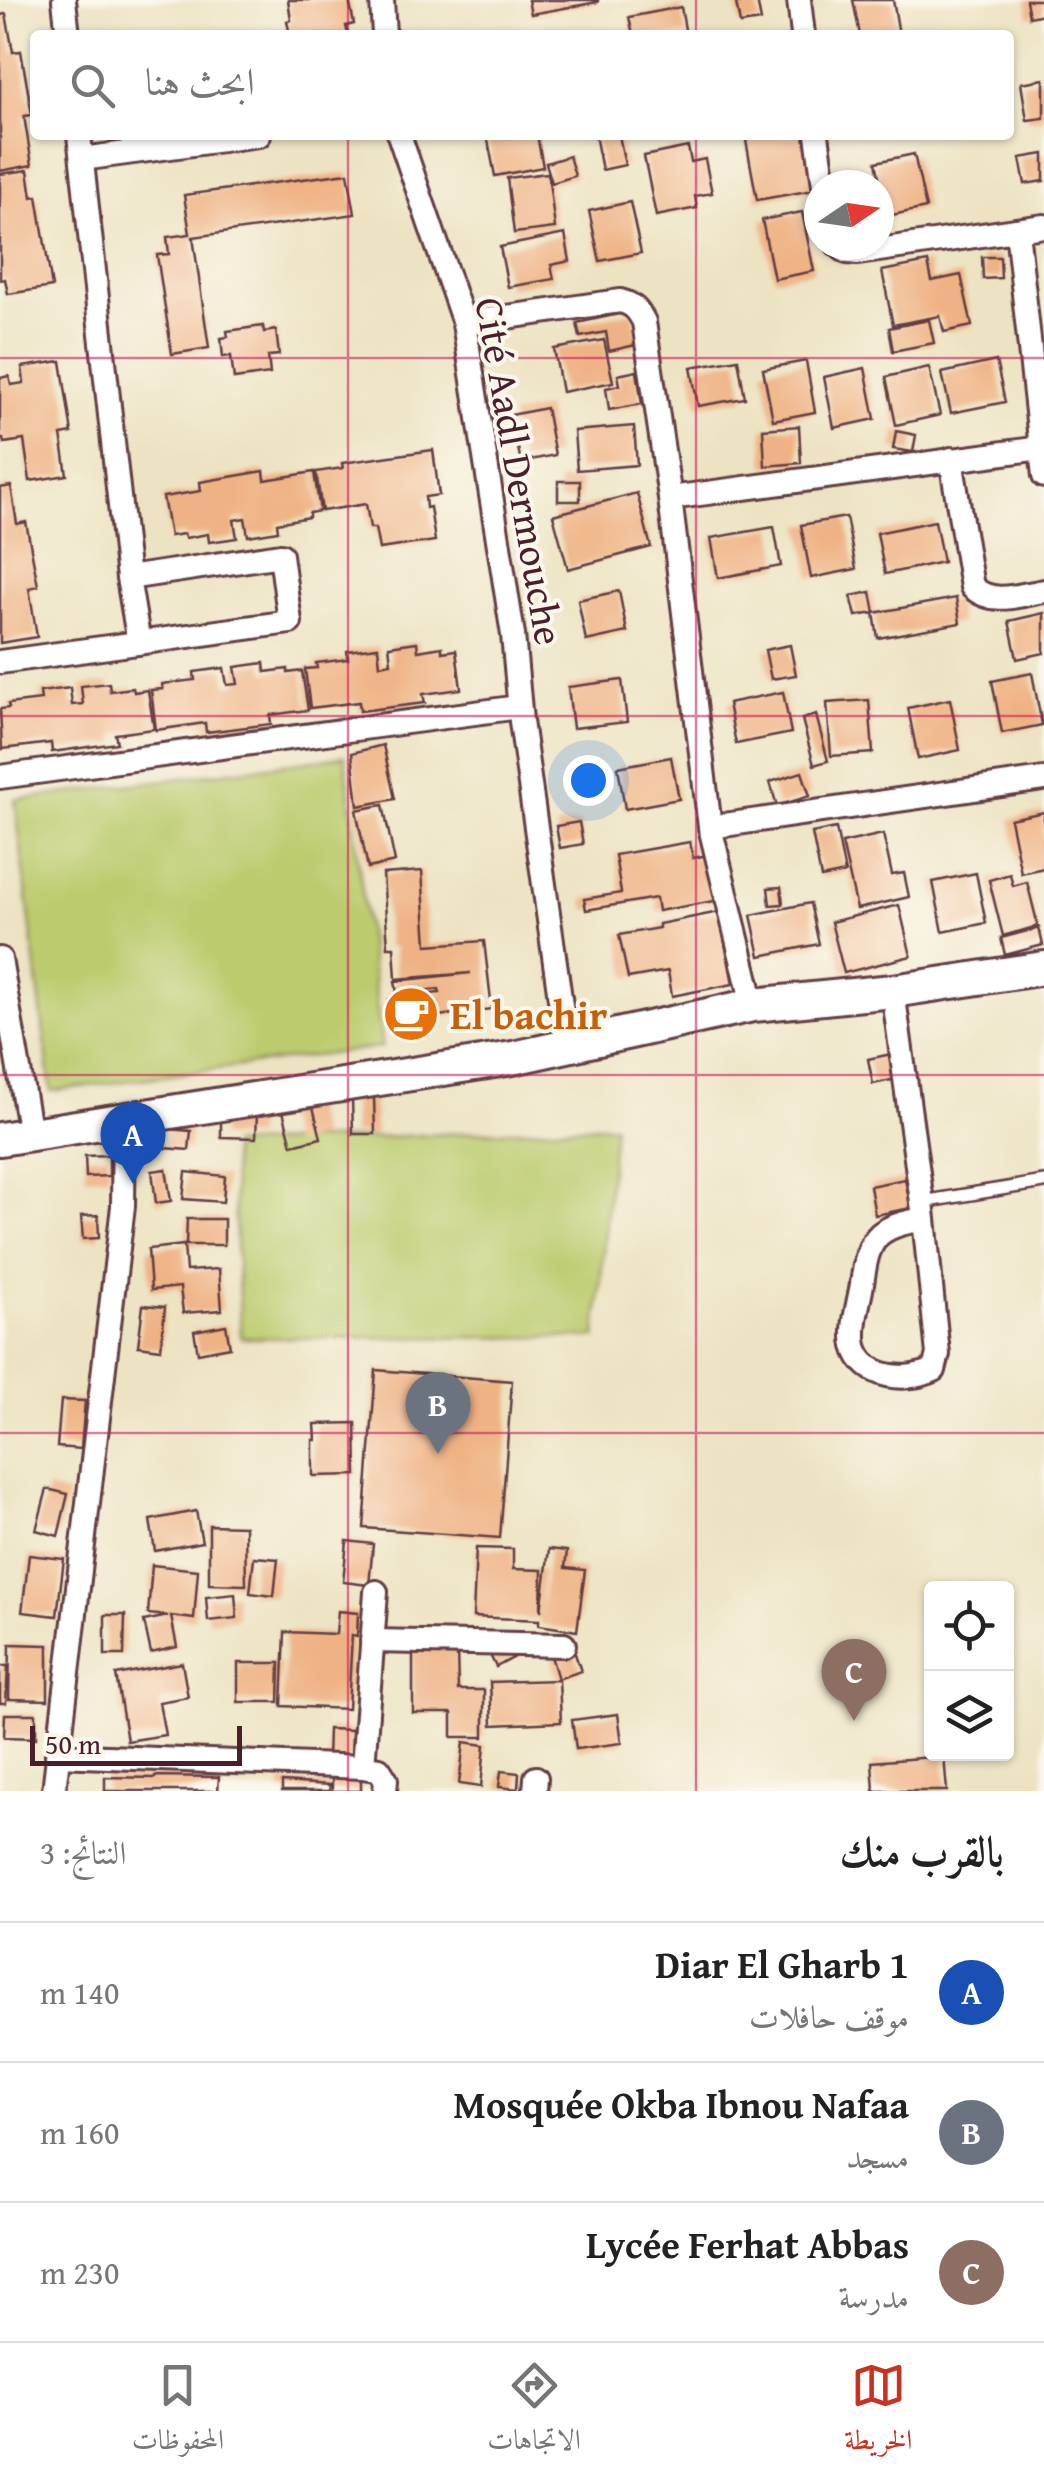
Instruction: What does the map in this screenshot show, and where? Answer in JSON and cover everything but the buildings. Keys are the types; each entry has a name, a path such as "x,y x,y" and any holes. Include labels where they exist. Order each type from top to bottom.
{"main road":[{"path":"15,1136 494,1062 753,1004 894,991 1044,968"}],"street":[{"path":"64,0 67,30"},
{"path":"382,0 384,30"},
{"path":"798,0 803,30"},
{"path":"80,140 128,578 139,642"},
{"path":"82,159 222,140"},
{"name":"Cité Aadl Dermouche","path":"401,140 464,324 513,635 567,1048"},
{"path":"818,140 822,170"},
{"path":"894,247 1044,226"},
{"path":"1017,230 1044,476"},
{"path":"464,324 620,300 638,310 647,336 670,498 710,827 753,1004"},
{"path":"670,498 1041,448"},
{"path":"951,459 972,588 998,599 1044,591"},
{"path":"0,662 290,622 281,555 128,578"},
{"name":"Cité Aadl Dermouche","path":"0,777 520,707"},
{"path":"710,827 1044,779"},
{"path":"0,959 15,1136"},
{"path":"894,991 923,1211 938,1354 934,1370 903,1378 878,1372 862,1360 855,1345 855,1323 868,1250 880,1235 923,1211"},
{"path":"54,1791 124,1206 124,1120"},
{"path":"363,1766 376,1592"},
{"path":"372,1642 564,1644"},
{"path":"58,1755 363,1766 379,1768 386,1780 385,1791"}],"lane":[{"path":"923,1211 1044,1182"}],"green space":[{"path":"345,756 382,1047 51,1091 15,800"},
{"path":"614,1125 596,1337 241,1338 231,1145"}],"place":[{"name":"El bachir","path":"411,1014"},
{"name":"Diar El Gharb 1","path":"133,1184"},
{"name":"Mosquée Okba Ibnou Nafaa","path":"438,1454"},
{"name":"Lycée Ferhat Abbas","path":"854,1721"}]}
